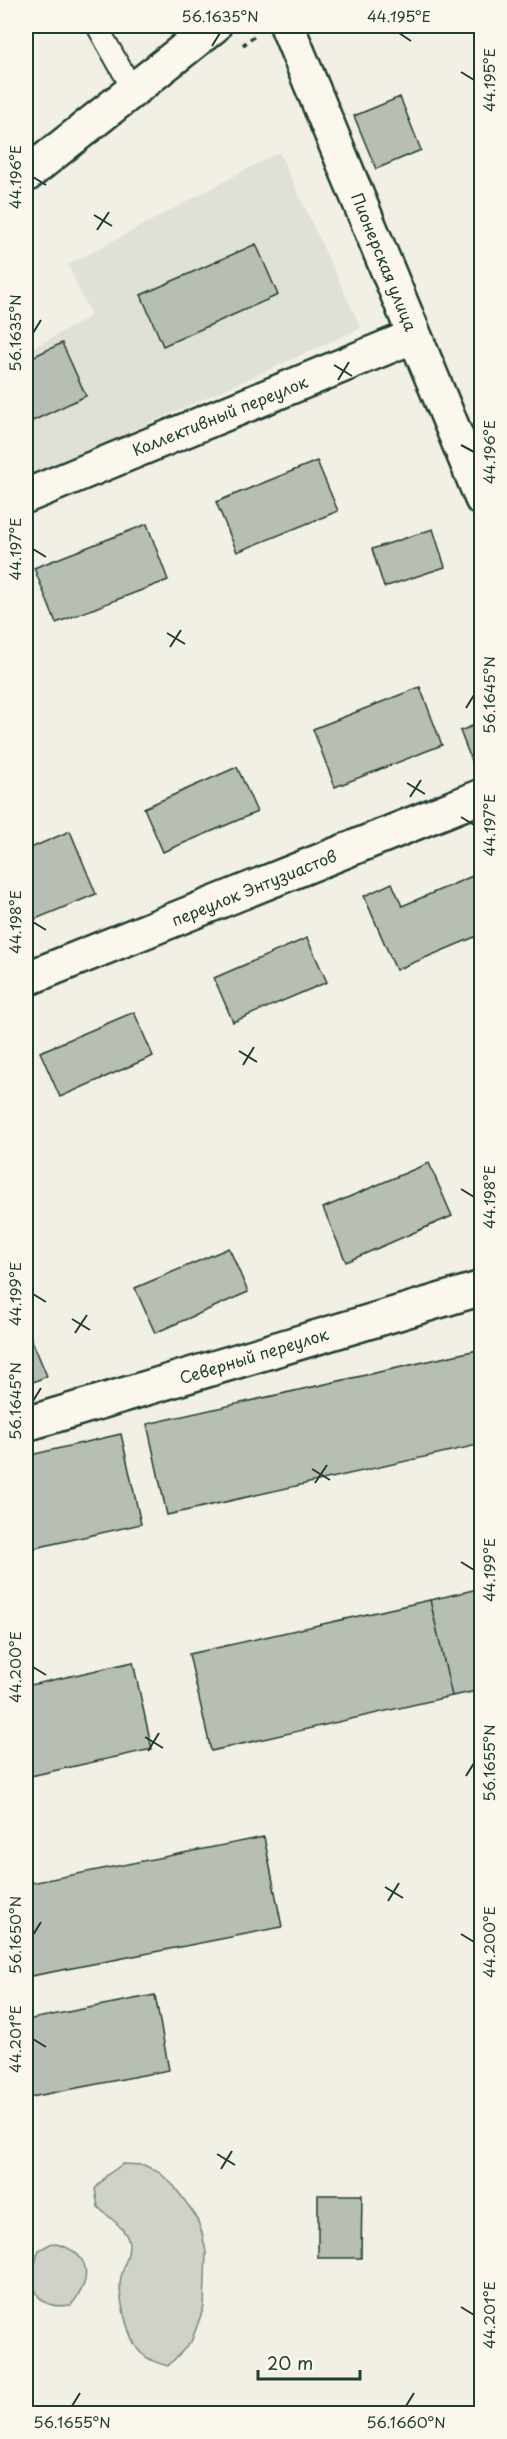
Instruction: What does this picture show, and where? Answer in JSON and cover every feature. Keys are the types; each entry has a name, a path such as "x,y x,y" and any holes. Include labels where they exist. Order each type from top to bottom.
{"street":[{"path":"26,175 214,26"},
{"name":"Пионерская улица","path":"287,26 482,499"},
{"name":"Коллективный переулок","path":"26,496 414,336"},
{"name":"переулок Энтузиастов","path":"26,979 482,796"},
{"name":"Северный переулок","path":"26,1424 482,1288"}],"lane":[{"path":"97,26 133,90"}],"shaded area":[{"path":"279,152 361,328 26,479 26,352 91,316 68,265"},
{"path":"123,2164 144,2165 160,2173 174,2186 196,2216 202,2233 206,2252 204,2307 191,2342 168,2366 143,2355 131,2337 122,2305 120,2285 129,2250 128,2240 118,2224 98,2207 95,2189 107,2175"},
{"path":"52,2243 74,2252 85,2266 84,2285 71,2305 58,2306 48,2303 40,2298 36,2291 34,2273 39,2250"}],"building":[{"path":"400,97 421,150 376,169 354,116"},
{"path":"256,244 278,295 163,346 141,295"},
{"path":"62,343 86,396 26,424 26,360"},
{"path":"317,461 338,511 237,552 216,502"},
{"path":"147,524 168,580 56,623 34,568"},
{"path":"433,529 445,567 384,587 372,549"},
{"path":"420,687 442,745 335,787 313,729"},
{"path":"482,722 482,763 474,767 460,731"},
{"path":"237,767 257,812 163,852 144,808"},
{"path":"70,831 96,894 26,923 26,850"},
{"path":"482,872 482,934 396,970 364,896 392,883 402,906"},
{"path":"307,938 327,982 233,1022 214,978"},
{"path":"134,1012 153,1056 60,1097 40,1052"},
{"path":"429,1163 452,1216 346,1262 323,1208"},
{"path":"229,1248 248,1292 155,1333 135,1288"},
{"path":"26,1326 47,1376 26,1385"},
{"path":"482,1349 482,1444 167,1515 147,1424"},
{"path":"121,1434 141,1524 26,1550 26,1456"},
{"path":"482,1588 482,1690 452,1696 430,1600"},
{"path":"430,1600 452,1696 211,1751 189,1654"},
{"path":"133,1662 152,1749 26,1777 26,1686"},
{"path":"264,1837 282,1927 26,1977 26,1884"},
{"path":"155,1995 169,2070 26,2098 26,2020"},
{"path":"318,2195 362,2195 361,2258 318,2258"}]}
